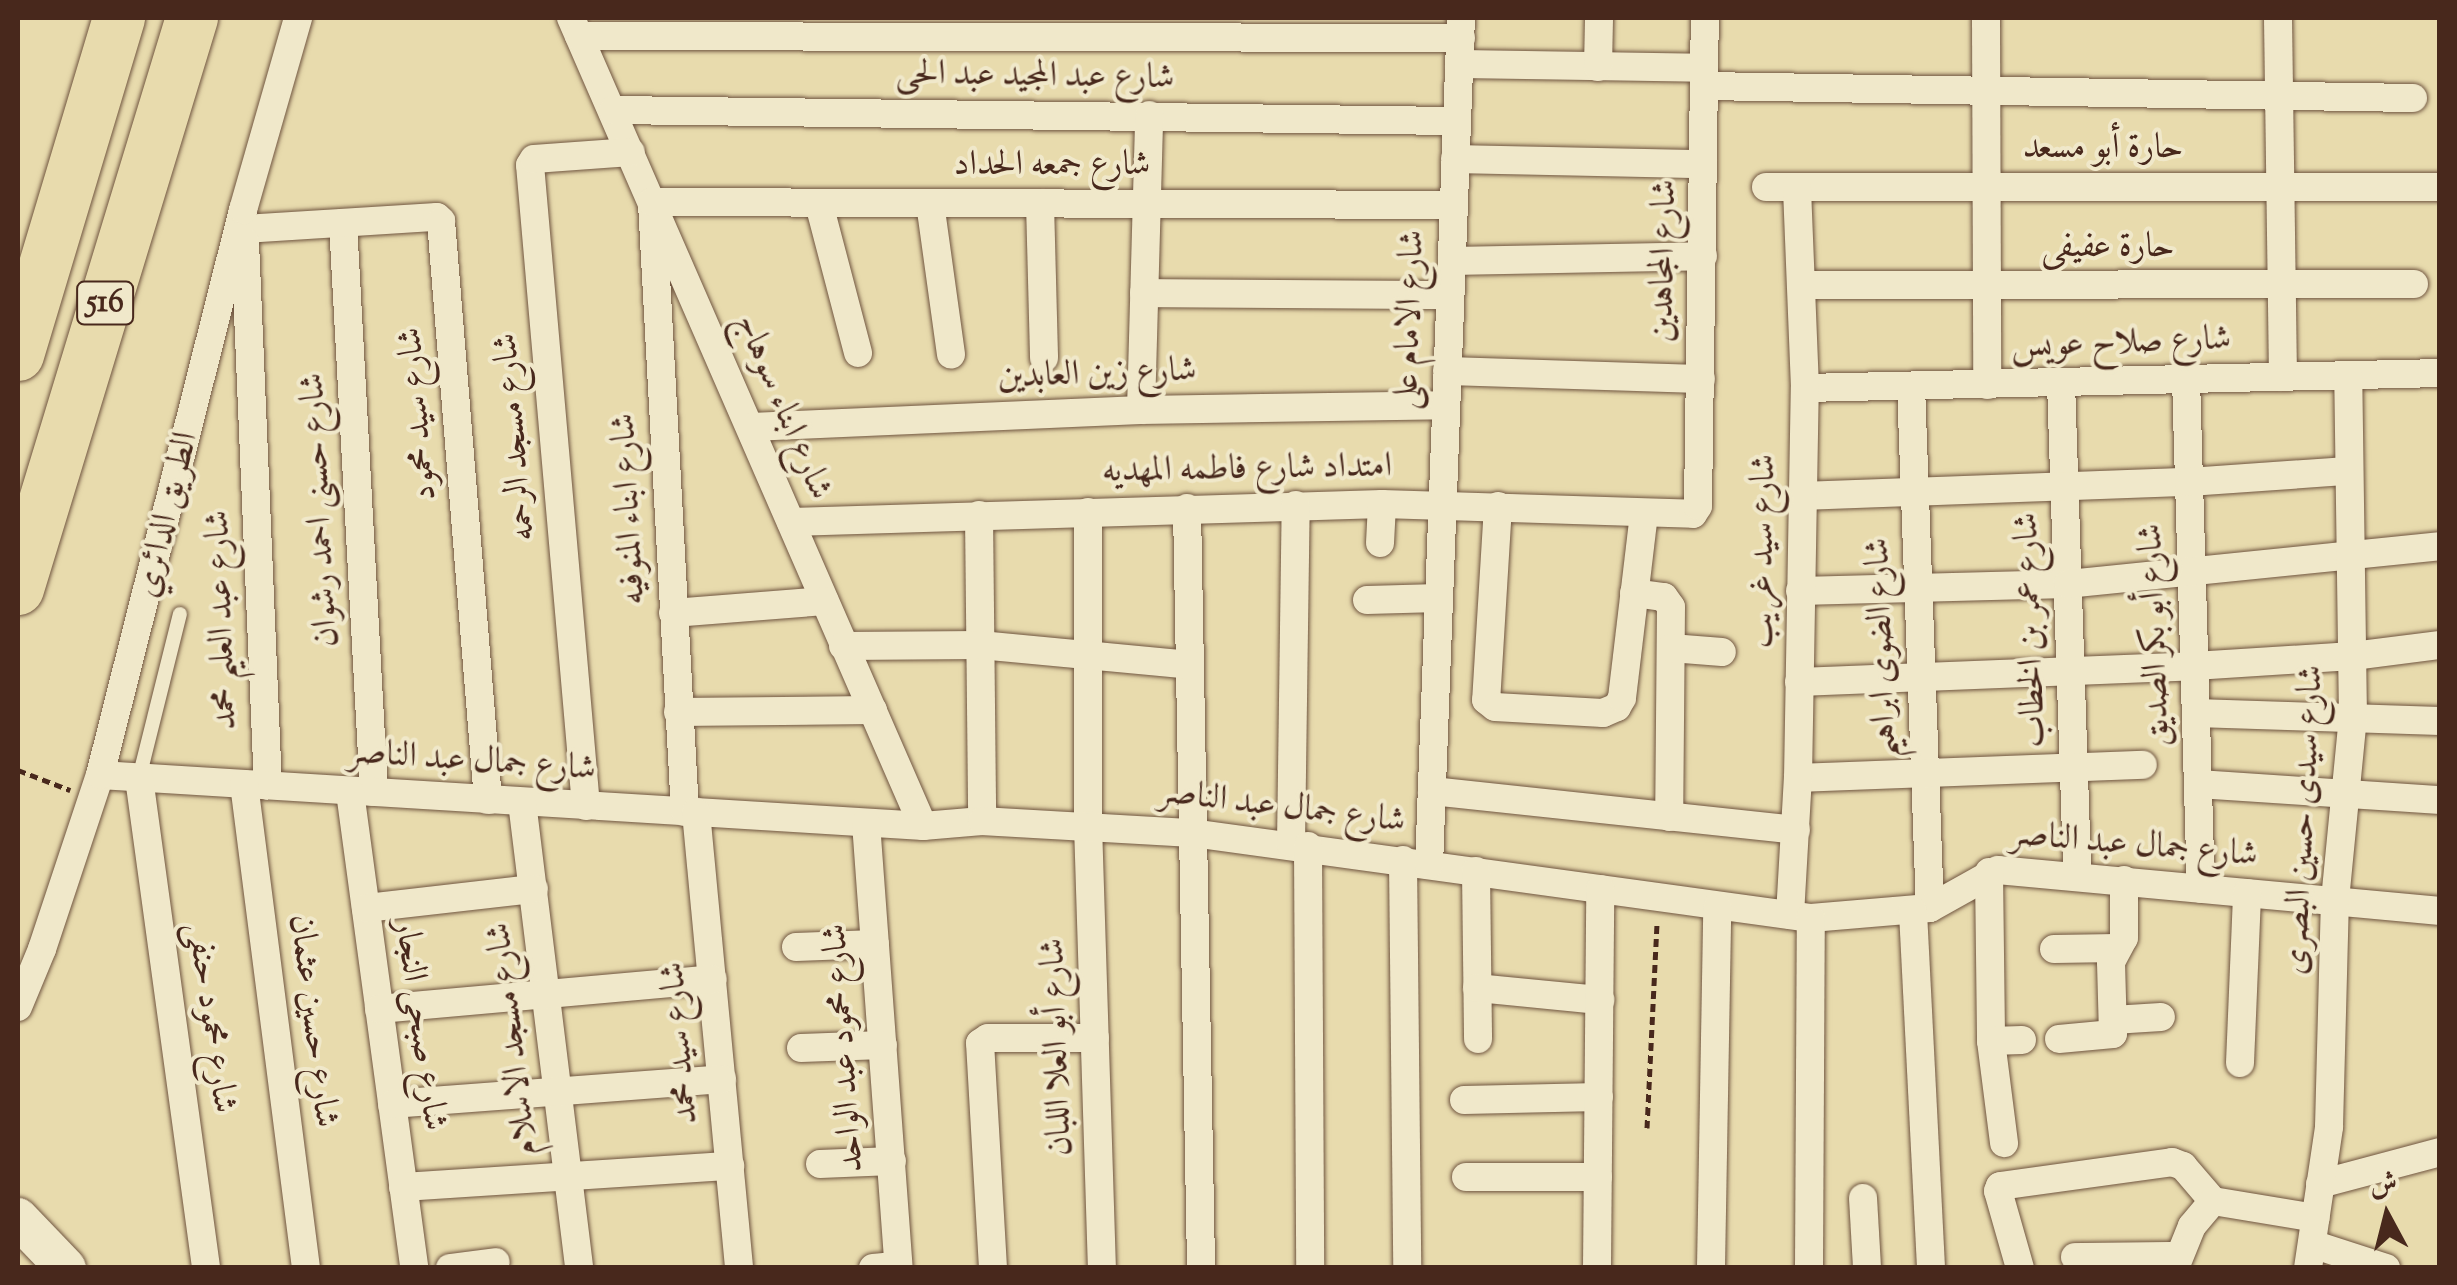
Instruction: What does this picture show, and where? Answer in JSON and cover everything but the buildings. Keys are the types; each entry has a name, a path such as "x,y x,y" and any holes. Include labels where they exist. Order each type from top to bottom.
{"highway":[{"name":"516","path":"18,355 118,18"},
{"name":"516","path":"18,590 192,18"}],"street":[{"name":"الطريق الدائري","path":"18,1007 42,950 100,775 298,18"},
{"path":"1598,66 1599,18"},
{"name":"شارع المجاهدين","path":"1698,506 1705,18"},
{"path":"1986,18 1988,385"},
{"path":"2278,18 2283,377"},
{"path":"575,27 1349,28 1460,40 1598,66 1704,77 1986,92 2413,98"},
{"name":"شارع ابناء سوهاج","path":"575,27 923,826"},
{"name":"شارع الامام على","path":"1407,1268 1416,862 1432,791 1460,40"},
{"name":"شارع عبد المجيد عبد الحى","path":"613,110 1457,121"},
{"path":"1141,410 1150,115"},
{"name":"شارع مسجد الرحمه","path":"586,806 530,165 534,159 631,152"},
{"path":"1455,159 1703,164"},
{"name":"حارة أبو مسعد","path":"1766,187 2440,187"},
{"name":"شارع سيد غريب","path":"1798,187 1805,388 1796,830 1809,1268"},
{"name":"شارع جمعه الحداد","path":"652,202 1453,204"},
{"name":"شارع ابناء المنوفيه","path":"652,202 678,712 691,812"},
{"path":"930,203 951,355"},
{"path":"1040,203 1044,358"},
{"path":"819,204 858,353"},
{"name":"شارع سيد محمود","path":"244,220 441,221 488,800"},
{"name":"شارع عبد العليم محمد","path":"244,220 256,785"},
{"name":"شارع حسنى احمد رشوان","path":"343,223 362,792"},
{"path":"1452,260 1702,256"},
{"name":"حارة عفيفى","path":"1801,285 2414,284"},
{"path":"1144,293 1450,295"},
{"path":"1447,371 1701,379"},
{"name":"شارع صلاح عويس","path":"1805,388 2440,374"},
{"name":"شارع سيدى حسين البصرى","path":"2312,1243 2329,1127 2335,900 2348,794 2352,718 2348,376"},
{"name":"شارع أبو بكر الصديق","path":"2186,380 2201,889"},
{"name":"شارع عمر بن الخطاب","path":"2062,383 2077,874"},
{"name":"شارع الضوى ابراهيم","path":"1910,386 1925,774 1922,910 1930,1268"},
{"name":"شارع زين العابدين","path":"752,427 1141,410 1446,405"},
{"path":"1801,496 2189,482 2348,471"},
{"name":"امتداد شارع فاطمه المهديه","path":"792,522 1296,504 1442,503 1690,515 1698,506"},
{"path":"1296,504 1310,1268"},
{"path":"1380,543 1382,504"},
{"path":"1498,506 1484,697 1491,706 1602,713 1617,707 1622,698 1644,513"},
{"path":"1187,508 1201,1268"},
{"name":"شارع أبو العلا اللبان","path":"1088,512 1088,825 1102,1268"},
{"path":"979,515 982,821"},
{"path":"1800,591 2068,584 2440,546"},
{"path":"1634,593 1668,599 1668,817"},
{"path":"1367,600 1439,598"},
{"path":"673,613 825,601"},
{"path":"1799,682 2194,666 2353,656 2440,645"},
{"path":"843,646 980,646 1086,653 1190,666"},
{"path":"1671,648 1722,652"},
{"path":"678,712 873,710"},
{"path":"2196,713 2440,720"},
{"path":"1798,778 2142,766"},
{"name":"شارع جمال عبد الناصر","path":"100,775 866,823 923,826 982,821 1192,833 1800,916 1922,910 1989,872 2077,874 2440,911"},
{"name":"شارع محمود حنفى","path":"139,778 206,1268"},
{"path":"2198,784 2440,800"},
{"name":"شارع حسين عثمان","path":"256,785 306,1268"},
{"path":"1432,791 1796,830"},
{"name":"شارع صبحى النجار","path":"362,792 366,908 414,1268"},
{"name":"شارع مسجد الاسلام","path":"522,802 579,1268"},
{"name":"شارع سيد محمد","path":"691,812 713,979 740,1268"},
{"name":"شارع محمود عبد الواحد","path":"866,823 892,1161 890,1267"},
{"path":"1476,871 1478,1038"},
{"path":"1989,872 1991,1041 2004,1143"},
{"path":"2059,1039 2109,1037 2113,1020 2112,962 2124,938 2124,880"},
{"path":"366,908 534,888"},
{"path":"1597,1268 1600,889"},
{"path":"2240,1064 2247,893"},
{"path":"1711,1268 1717,907"},
{"path":"796,946 875,944"},
{"path":"2054,949 2117,948"},
{"path":"379,1009 713,979"},
{"path":"1478,988 1600,1000"},
{"path":"2113,1020 2161,1017"},
{"path":"992,1268 980,1043 988,1038 1095,1038"},
{"path":"1991,1041 2022,1040"},
{"path":"801,1048 883,1045"},
{"path":"392,1104 722,1078"},
{"path":"1464,1100 1599,1097"},
{"path":"2320,1184 2440,1152"},
{"path":"820,1164 892,1161"},
{"path":"2020,1268 1998,1191 2000,1186 2172,1162 2182,1166 2213,1202 2312,1243 2386,1268"},
{"path":"403,1187 730,1166"},
{"path":"1466,1177 1598,1178"},
{"path":"1863,1198 1868,1268"},
{"path":"2075,1256 2176,1262 2192,1226 2213,1202"},
{"path":"18,1218 66,1268"},
{"path":"450,1268 496,1262"}],"lane":[{"path":"139,778 180,614"}],"path":[{"path":"18,770 58,786"},
{"path":"1647,1128 1658,898"}]}
